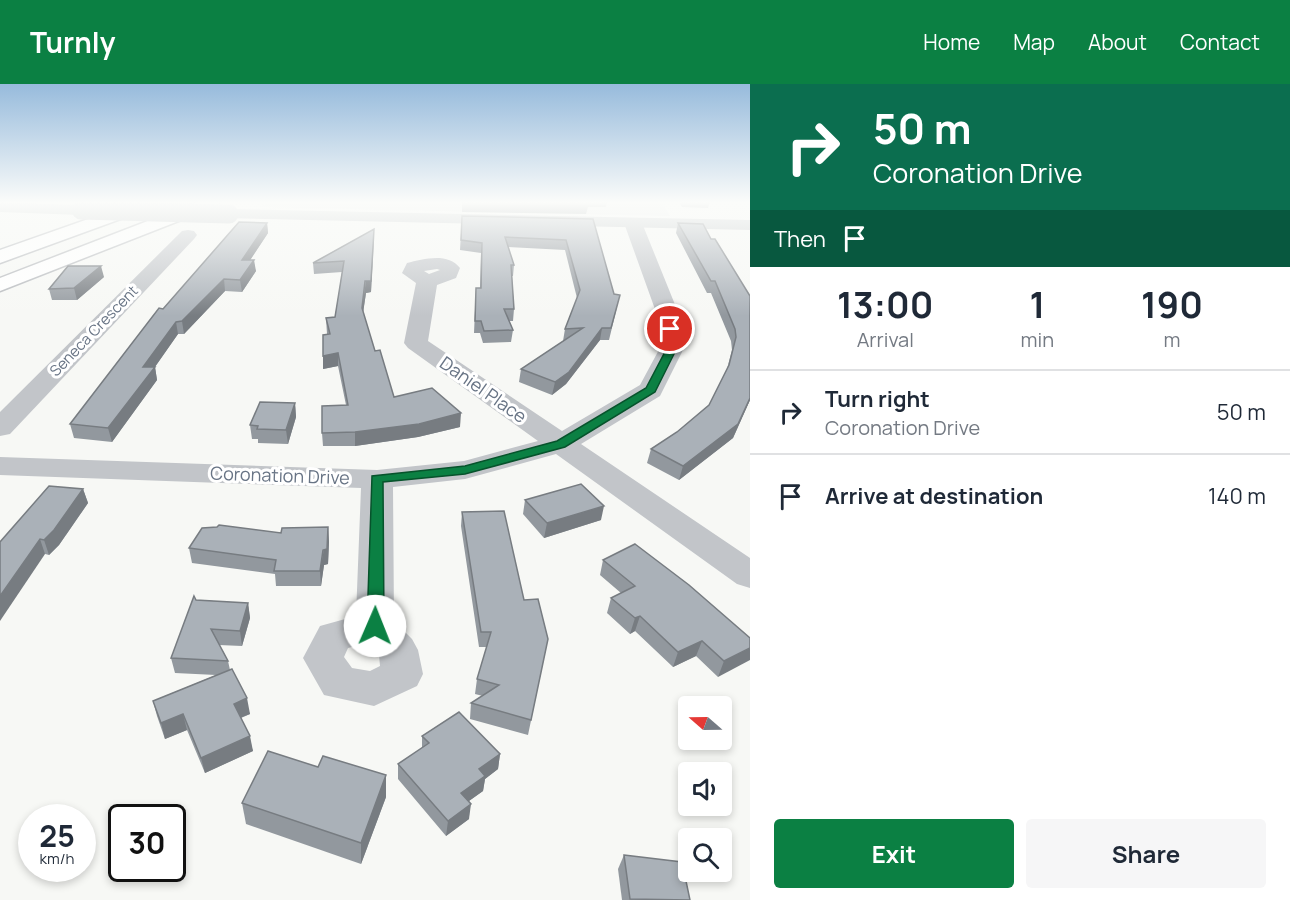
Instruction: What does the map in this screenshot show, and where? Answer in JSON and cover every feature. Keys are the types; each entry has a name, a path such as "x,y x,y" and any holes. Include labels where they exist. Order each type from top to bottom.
{"highway":[{"path":"0,257 46,240"},
{"path":"0,285 113,240"}],"street":[{"name":"Seneca Crescent","path":"0,428 183,240"},
{"name":"Coronation Drive","path":"0,466 377,479 465,470 561,444 651,390 673,346 667,312 640,240"},
{"name":"Daniel Place","path":"427,281 416,343 750,575"},
{"path":"375,626 377,479"}],"building":[{"path":"223,240 255,240 242,260 254,260 240,280 224,279 182,321 176,322 143,367 155,367 108,428 70,424 159,308 163,309"},
{"path":"354,240 373,240 371,281 365,281 362,308 375,351 380,350 394,397 432,388 461,413 419,424 355,432 322,433 322,406 348,405 338,353 323,356 323,335 330,334 326,318 335,317 344,261 313,263"},
{"path":"462,240 506,240 514,265 511,265 514,309 504,309 513,330 484,331 481,321 475,321 476,288 481,288 482,243"},
{"path":"566,240 599,240 614,294 620,295 611,328 602,328 569,372 555,382 521,369 583,328 565,329 580,290"},
{"path":"688,240 716,240 750,296 750,398 738,424 683,466 651,449 677,432 709,405 729,365 736,337 735,329 715,281 711,281"},
{"path":"68,266 101,266 74,288 49,289"},
{"path":"260,402 295,403 286,430 257,429 258,426 250,425"},
{"path":"581,484 604,506 547,523 525,500"},
{"path":"49,486 83,489 54,530 44,540 40,539 0,596 0,542"},
{"path":"504,511 524,600 538,599 548,639 531,720 471,703 499,685 477,679 491,632 481,632 462,512"},
{"path":"219,525 281,533 282,528 328,527 327,549 323,550 320,571 274,571 276,560 189,548 202,528"},
{"path":"635,544 689,585 750,638 750,648 724,661 702,641 678,652 640,616 635,618 611,598 635,586 603,560"},
{"path":"194,596 196,600 248,603 240,631 211,629 228,661 171,658"},
{"path":"232,669 247,698 234,704 250,736 201,758 183,714 161,723 153,701"},
{"path":"459,712 500,754 479,769 485,776 461,793 471,804 448,821 398,764 429,743 422,736"},
{"path":"268,751 318,767 323,756 386,775 361,843 242,803"},
{"path":"624,855 678,862 678,882 686,882 690,900 630,899"}],"route":[{"path":"375,626 377,479 465,470 561,444 651,390 673,346 670,329"}]}
